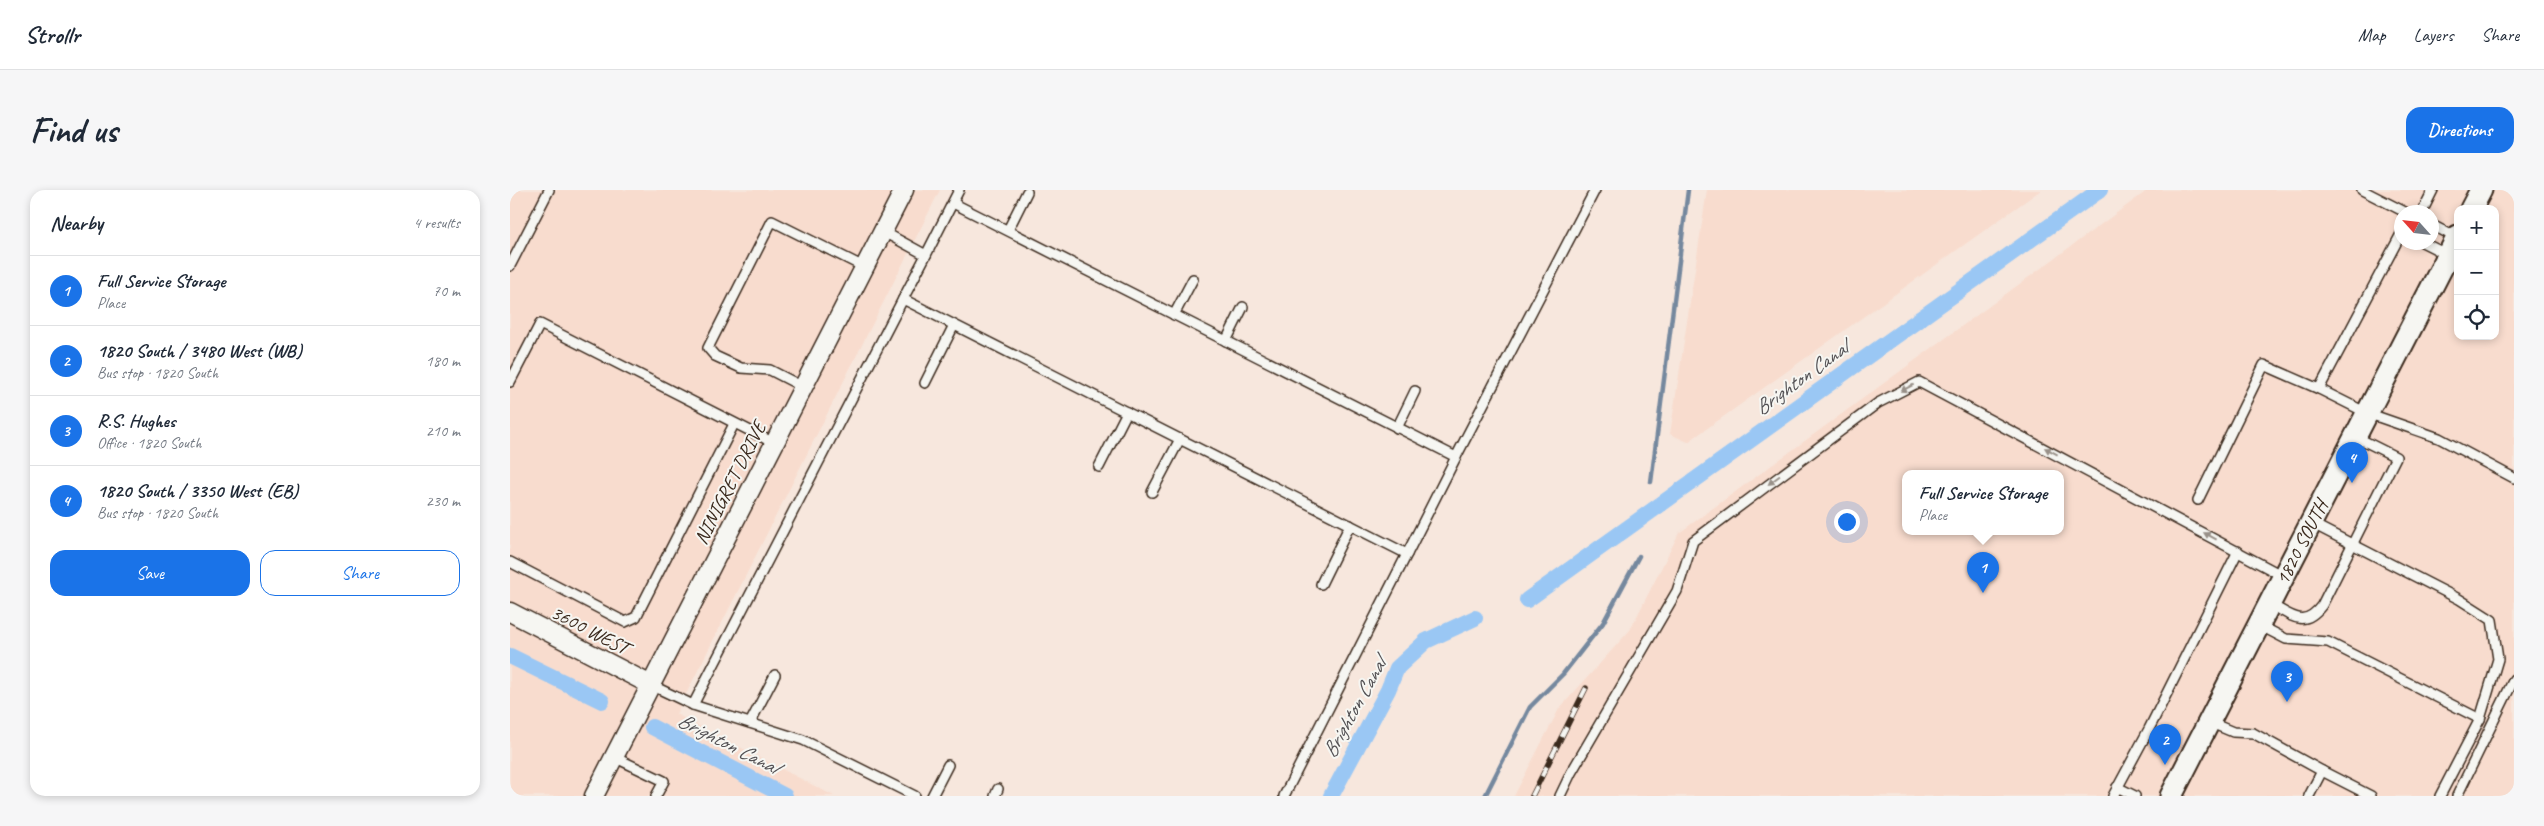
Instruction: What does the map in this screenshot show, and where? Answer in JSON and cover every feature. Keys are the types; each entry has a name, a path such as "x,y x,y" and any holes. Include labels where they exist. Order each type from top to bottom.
{"street":[{"name":"NINIGRET DRIVE","path":"594,796 904,190"},
{"path":"2473,205 2481,190"},
{"name":"1820 SOUTH","path":"2171,796 2454,243"},
{"name":"3600 WEST","path":"510,612 651,684"}],"lane":[{"path":"510,266 549,190"},
{"path":"693,705 959,190"},
{"path":"1284,796 1456,457 1595,190"},
{"path":"2362,190 2394,207"},
{"path":"2426,205 2433,190"},
{"path":"1008,230 1027,192"},
{"path":"953,203 1456,457"},
{"path":"803,387 770,370 741,368 716,356 708,348 772,221 864,267"},
{"path":"882,231 926,255"},
{"path":"2439,231 2454,243"},
{"path":"2439,243 2454,243"},
{"path":"2319,389 2394,247"},
{"path":"1174,315 1193,279"},
{"path":"903,299 1407,554"},
{"path":"1226,341 1243,307"},
{"path":"510,382 540,324 774,443"},
{"path":"925,383 954,325"},
{"path":"2198,500 2264,365 2319,389 2366,414 2439,438 2514,478"},
{"path":"1560,796 1571,773 1677,591 1693,540 1878,403 1919,382 2284,576"},
{"path":"1397,428 1415,391"},
{"path":"1099,467 1127,412"},
{"path":"510,562 625,622 636,617 734,424"},
{"path":"2269,604 2292,616 2304,619 2313,617 2322,605 2396,457 2355,437"},
{"path":"1152,492 1180,439"},
{"path":"2311,523 2459,599 2492,620 2498,659 2480,719 2440,796"},
{"path":"1321,584 1350,525"},
{"path":"2113,796 2149,729 2238,551"},
{"path":"2259,625 2286,639 2328,642 2480,719"},
{"path":"750,723 775,675"},
{"path":"2457,796 2514,680"},
{"path":"651,684 693,705 803,740 915,796"},
{"path":"2209,722 2233,732 2253,733 2371,796"},
{"path":"614,757 664,781 656,796"},
{"path":"932,796 948,765"},
{"path":"2309,796 2322,771"},
{"path":"2118,787 2135,796"}],"shaded area":[{"path":"510,190 940,190 676,714 834,796 510,796"},
{"path":"1707,190 2041,190 1688,442 1670,434"},
{"path":"2148,190 2514,190 2514,796 1514,796 1559,709 1630,630 1679,533"}],"waterway":[{"path":"1651,482 1688,190"},
{"name":"Brighton Canal","path":"1527,600 2100,190"},
{"path":"1485,796 1530,707 1563,674 1603,623 1639,556"},
{"name":"Brighton Canal","path":"1331,796 1388,690 1397,668 1426,641 1475,618"},
{"name":"Brighton Canal","path":"510,656 602,701"},
{"name":"Brighton Canal","path":"652,727 785,796"}],"railway":[{"path":"1532,796 1586,688"}],"place":[{"name":"1820 South / 3350 West (EB)","path":"2352,483"},
{"name":"Full Service Storage","path":"1983,593"},
{"name":"R.S. Hughes","path":"2287,702"},
{"name":"1820 South / 3480 West (WB)","path":"2165,765"}]}
